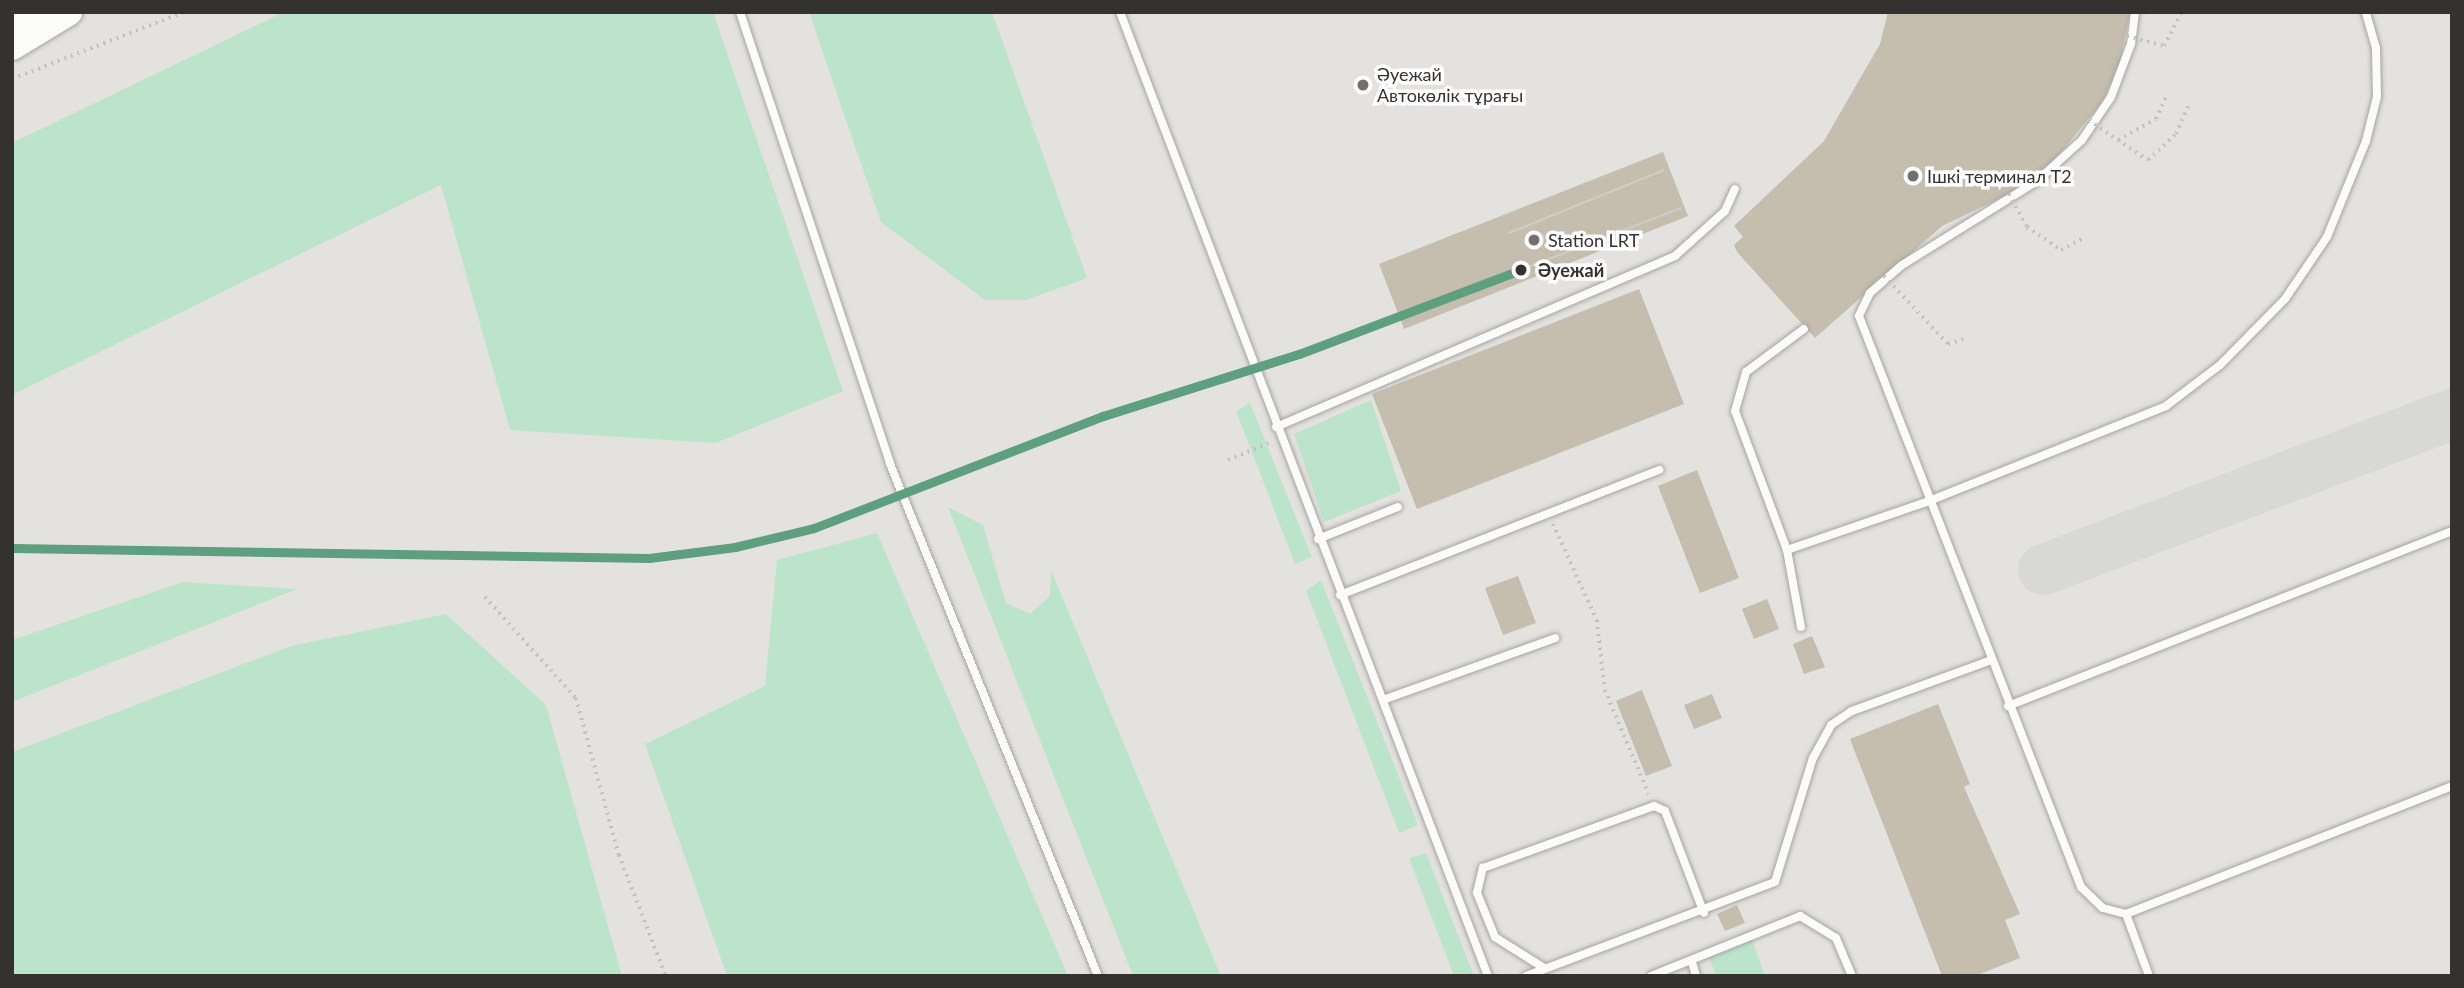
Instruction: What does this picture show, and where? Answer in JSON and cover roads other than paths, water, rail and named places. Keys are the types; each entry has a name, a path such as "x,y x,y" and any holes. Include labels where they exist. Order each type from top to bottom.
{"highway":[{"path":"12,46 68,12"}],"main road":[{"path":"12,26 48,12"}],"lane":[{"path":"740,12 890,464 1098,976"},
{"path":"1120,12 1318,539 1384,701 1488,976"},
{"path":"2135,12 2111,97 2082,140 2037,181 1902,265 1870,293 1858,316 1989,661 2081,887 2104,908 2126,914 2451,790"},
{"path":"1787,550 1929,501 2166,406 2220,365 2285,299 2327,237 2366,141 2377,97 2376,48 2366,12"},
{"path":"1276,427 1675,256 1725,211 1735,189"},
{"path":"1801,627 1787,550 1735,411 1746,372 1804,328"},
{"path":"1340,595 1548,511 1659,470"},
{"path":"1318,539 1398,507"},
{"path":"2008,706 2452,531"},
{"path":"1384,701 1555,638"},
{"path":"1526,976 1704,913 1775,882 1813,758 1831,725 1852,711 1989,661"},
{"path":"1544,968 1495,937 1477,893 1483,869 1654,806 1665,811 1704,913"},
{"path":"2126,914 2149,976"},
{"path":"1651,976 1692,962 1800,916 1836,937 1852,976"},
{"path":"1692,962 1696,976"}],"tram line":[{"path":"1509,233 1664,170"},
{"path":"1523,269 1681,208"}],"rail line":[{"name":"LRT","path":"12,548 649,558 735,547 814,528 1103,416 1299,354 1523,269"}],"place":[{"name":"Әуежай Автокөлік тұрағы","path":"1363,85"},
{"name":"Ішкі терминал T2","path":"1913,176"},
{"name":"Station LRT","path":"1534,240"},
{"name":"Әуежай","path":"1521,270"}]}
